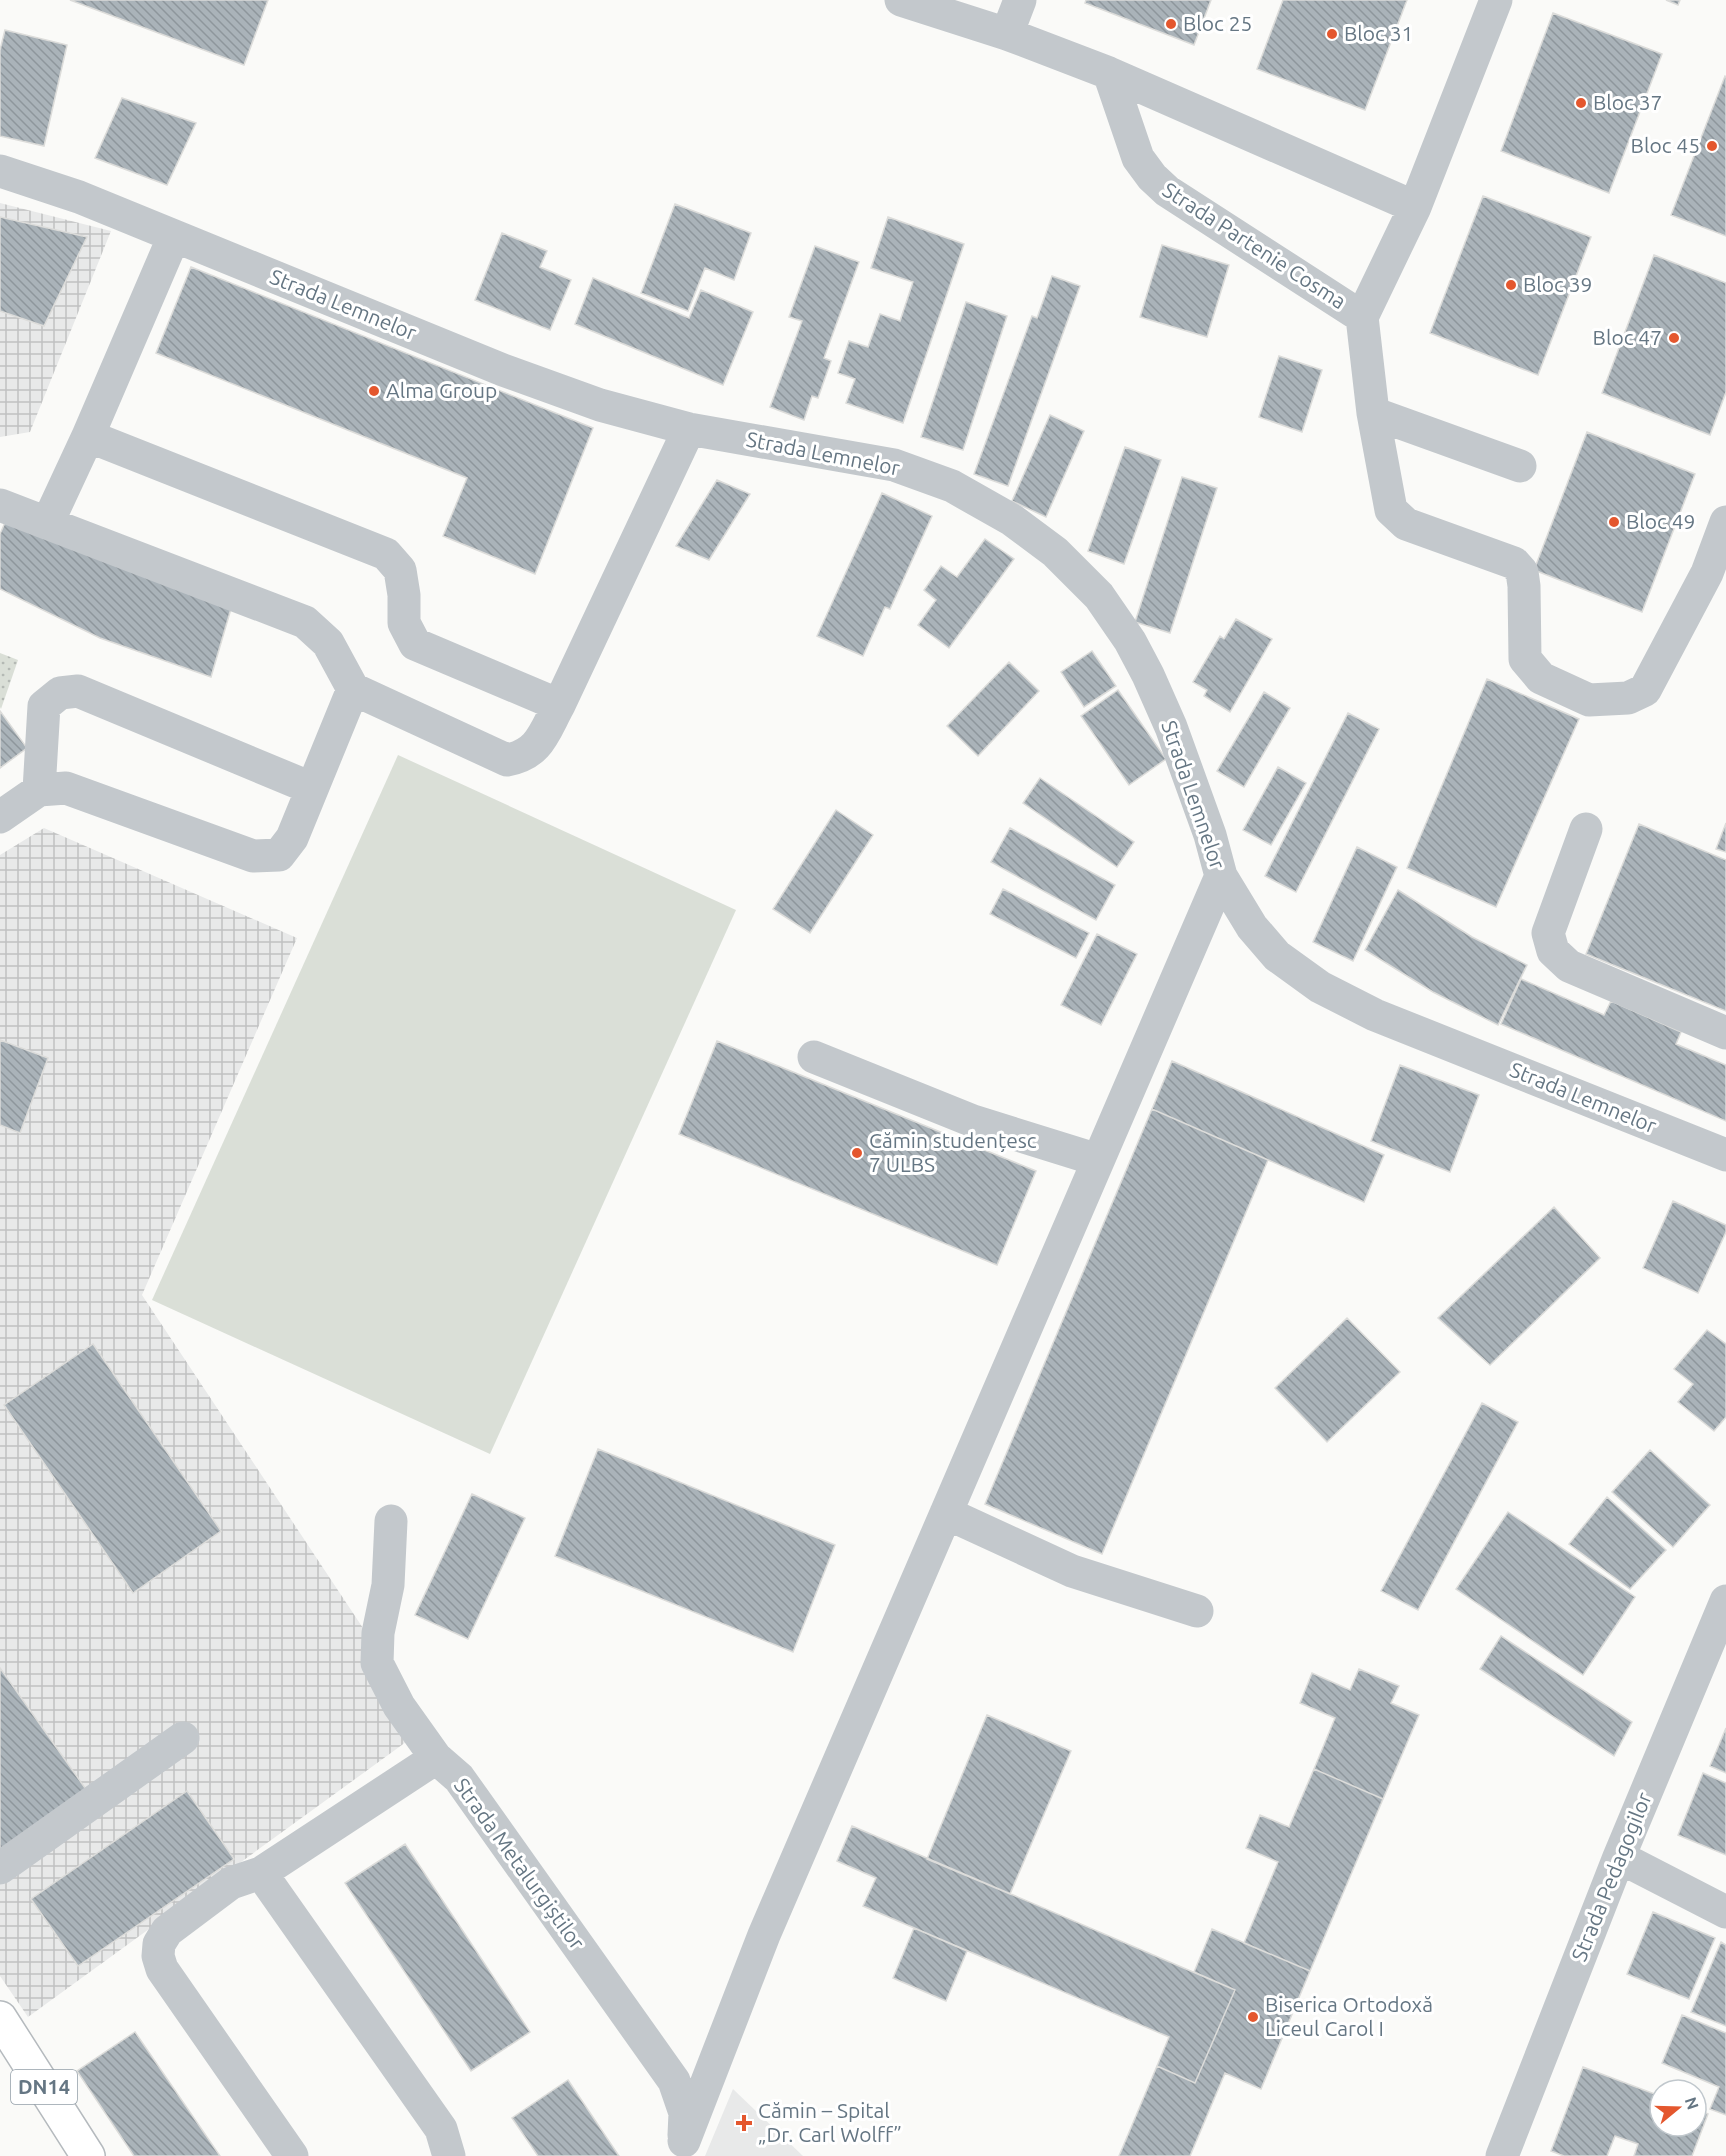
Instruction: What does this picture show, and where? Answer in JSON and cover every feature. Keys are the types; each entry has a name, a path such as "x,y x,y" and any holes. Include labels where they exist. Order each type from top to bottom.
{"main road":[{"name":"DN14","path":"0,2018 88,2156"}],"street":[{"path":"901,0 1007,34 1109,73 1415,207"},
{"path":"1007,34 1020,0"},
{"name":"Strada Partenie Cosma","path":"1496,0 1415,207 1362,317 1373,412 1391,510 1406,524 1514,563 1522,572 1524,585 1525,659 1541,678 1589,700 1628,698 1645,690 1707,573 1726,522"},
{"name":"Strada Partenie Cosma","path":"1109,73 1138,158 1152,177 1167,191 1362,317"},
{"name":"Strada Lemnelor","path":"0,171 79,197 503,370 600,405 689,429 894,465 952,486 1012,520 1055,552 1099,596 1130,641 1171,728 1221,876 1252,927 1277,956 1320,987 1375,1015 1726,1155"},
{"path":"48,522 88,436 174,236"},
{"path":"1373,412 1520,466"},
{"path":"0,505 305,622 328,643 353,689 507,760 522,758 535,748 559,705 689,429"},
{"path":"88,436 386,554 400,570 404,595 404,623 415,644 559,705"},
{"path":"0,817 39,790 66,788 253,856 279,855 292,838 353,689"},
{"path":"39,790 44,706 60,693 78,691 311,788"},
{"path":"1587,829 1548,933 1553,951 1569,966 1726,1033"},
{"path":"681,2148 764,1935 1221,876"},
{"path":"814,1057 973,1121 1098,1160"},
{"path":"946,1513 1072,1571 1197,1611"},
{"name":"Strada Metalurgiștilor","path":"391,1521 388,1585 378,1633 377,1663 399,1706 436,1758 459,1778 674,2081 685,2113 681,2148"},
{"name":"Strada Pedagogilor","path":"1502,2156 1618,1857 1726,1601"},
{"path":"0,1868 183,1738"},
{"path":"292,2156 162,1970 158,1956 159,1944 166,1931 231,1883 261,1873 436,1758"},
{"path":"1618,1857 1726,1912"},
{"path":"261,1873 441,2129 449,2156"}],"shaded area":[{"path":"0,203 111,231 30,432 0,437"},
{"path":"0,653 18,660 1,709 0,707"},
{"path":"398,755 736,910 490,1454 152,1300"},
{"path":"44,828 297,938 142,1295 428,1726 28,2017 0,1976 0,855"},
{"name":"Cămin – Spital „Dr. Carl Wolff”","path":"733,2089 803,2156 705,2156"}],"building":[{"path":"70,0 268,0 244,65"},
{"name":"Bloc 25","path":"1086,0 1211,0 1194,45 1085,3"},
{"name":"Bloc 31","path":"1283,0 1407,0 1365,110 1257,69"},
{"path":"1666,0 1680,0 1678,5"},
{"name":"Bloc 37","path":"1553,13 1662,54 1609,193 1501,151"},
{"path":"5,30 67,45 44,146 0,136 0,50"},
{"name":"Bloc 45","path":"1726,77 1726,236 1671,215"},
{"path":"122,98 196,123 167,185 95,158"},
{"name":"Bloc 39","path":"1483,196 1591,237 1538,375 1430,333"},
{"path":"675,204 751,233 734,280 705,268 688,311 641,293"},
{"path":"0,217 87,237 44,326 0,311"},
{"path":"888,217 964,244 903,423 846,403 855,379 838,373 849,341 868,347 880,314 900,321 913,282 871,268"},
{"path":"502,233 547,251 540,267 571,280 550,330 475,300"},
{"path":"1162,245 1229,265 1207,337 1140,317"},
{"path":"815,246 859,262 824,358 831,361 818,398 812,396 804,420 770,407 802,321 789,317"},
{"name":"Bloc 47","path":"1654,255 1726,283 1726,392 1710,435 1602,393"},
{"name":"Alma Group","path":"191,267 593,428 535,574 443,536 467,478 156,353"},
{"path":"1052,276 1080,286 1008,486 974,474 1032,316 1037,318"},
{"path":"593,278 689,318 701,290 753,312 723,385 575,324"},
{"path":"966,302 1007,316 963,450 921,437"},
{"path":"1279,356 1322,370 1302,432 1259,417"},
{"path":"1050,415 1084,431 1046,517 1012,501"},
{"name":"Bloc 49","path":"1587,432 1695,474 1642,612 1534,570"},
{"path":"1125,447 1161,460 1124,564 1088,551"},
{"path":"1182,477 1217,488 1170,633 1135,622"},
{"path":"717,480 750,494 709,560 676,546"},
{"path":"882,493 932,516 890,609 885,607 863,656 817,636"},
{"path":"7,518 233,602 211,677 100,638 0,589 0,534"},
{"path":"985,539 1014,559 949,648 918,625 936,600 924,590 941,566 957,577"},
{"path":"1236,619 1272,639 1230,712 1204,696 1207,690 1193,682 1220,636 1224,639"},
{"path":"1092,651 1116,686 1084,707 1061,672"},
{"path":"1009,662 1039,691 978,756 947,726"},
{"path":"1487,679 1579,719 1496,907 1407,868"},
{"path":"1118,690 1166,759 1129,785 1081,716"},
{"path":"1264,692 1290,708 1244,787 1217,771"},
{"path":"0,711 27,748 0,768"},
{"path":"1348,713 1379,729 1296,892 1265,876"},
{"path":"1278,767 1306,783 1271,845 1243,830"},
{"path":"1040,778 1134,842 1117,867 1023,803"},
{"path":"836,810 873,835 810,933 773,909"},
{"path":"1726,823 1726,852 1716,849"},
{"path":"1639,824 1726,860 1726,1011 1586,954"},
{"path":"1010,828 1115,885 1096,920 991,862"},
{"path":"1357,847 1397,867 1353,961 1313,942"},
{"path":"1003,889 1089,933 1076,958 990,914"},
{"path":"1398,890 1472,937 1527,965 1498,1025 1433,992 1365,950"},
{"path":"1097,934 1137,954 1101,1025 1061,1005"},
{"path":"1521,979 1604,1015 1611,1001 1681,1032 1676,1044 1726,1065 1726,1121 1501,1024"},
{"path":"0,1040 48,1058 20,1133 0,1125"},
{"name":"Cămin studențesc 7 ULBS","path":"717,1041 1036,1171 997,1265 679,1134"},
{"path":"1172,1061 1384,1155 1364,1202 1152,1109"},
{"path":"1400,1065 1479,1095 1450,1172 1371,1141"},
{"path":"1152,1109 1268,1160 1102,1554 985,1504"},
{"path":"1673,1201 1726,1225 1726,1232 1698,1293 1643,1268"},
{"path":"1554,1207 1600,1258 1490,1365 1438,1318"},
{"path":"1347,1318 1400,1372 1327,1442 1275,1388"},
{"path":"1707,1330 1726,1344 1726,1417 1714,1431 1678,1402 1693,1384 1674,1369"},
{"path":"93,1344 221,1531 133,1593 4,1405"},
{"path":"1482,1403 1518,1422 1418,1610 1381,1591"},
{"path":"598,1449 835,1545 793,1652 555,1556"},
{"path":"1650,1450 1710,1505 1673,1547 1612,1492"},
{"path":"472,1494 525,1518 468,1639 415,1615"},
{"path":"1607,1497 1666,1550 1630,1589 1569,1544"},
{"path":"1508,1512 1635,1597 1583,1675 1456,1589"},
{"path":"1501,1636 1632,1722 1614,1756 1480,1669"},
{"path":"0,1668 90,1795 0,1860"},
{"path":"1359,1669 1399,1686 1391,1703 1419,1715 1383,1799 1314,1769 1335,1718 1300,1703 1312,1673 1350,1690"},
{"path":"987,1715 1071,1751 1010,1894 927,1859"},
{"path":"1726,1728 1726,1773 1710,1766"},
{"path":"1314,1769 1383,1799 1310,1971 1244,1943 1278,1862 1246,1848 1260,1815 1289,1827"},
{"path":"1703,1773 1726,1783 1726,1855 1678,1835"},
{"path":"187,1791 234,1859 78,1966 31,1899"},
{"path":"852,1826 1235,1990 1195,2083 1157,2066 1169,2037 863,1906 876,1878 837,1861"},
{"path":"405,1844 530,2032 471,2071 345,1883"},
{"path":"1653,1912 1715,1938 1689,1999 1627,1974"},
{"path":"914,1928 967,1951 946,2001 893,1978"},
{"path":"1212,1929 1310,1971 1261,2089 1225,2073 1190,2156 1119,2156 1157,2066 1195,2083 1235,1990 1194,1972"},
{"path":"1721,1942 1726,1945 1726,2026 1691,2012"},
{"path":"1682,2015 1726,2033 1726,2115 1710,2109 1719,2087 1708,2082 1708,2078 1698,2078 1662,2063"},
{"path":"135,2032 220,2156 134,2156 77,2071"},
{"path":"1583,2067 1648,2091 1648,2138 1699,2138 1692,2156 1634,2156 1638,2144 1615,2136 1607,2156 1564,2156 1551,2151"},
{"path":"568,2080 619,2156 538,2156 512,2118"}],"place":[{"name":"Bloc 25","path":"1171,24"},
{"name":"Bloc 31","path":"1332,34"},
{"name":"Bloc 37","path":"1581,103"},
{"name":"Bloc 45","path":"1712,146"},
{"name":"Bloc 39","path":"1511,285"},
{"name":"Bloc 47","path":"1674,338"},
{"name":"Alma Group","path":"374,391"},
{"name":"Bloc 49","path":"1614,522"},
{"name":"Cămin studențesc 7 ULBS","path":"857,1153"},
{"name":"Biserica Ortodoxă Liceul Carol I","path":"1253,2017"},
{"name":"Cămin – Spital „Dr. Carl Wolff”","path":"744,2123"}]}
